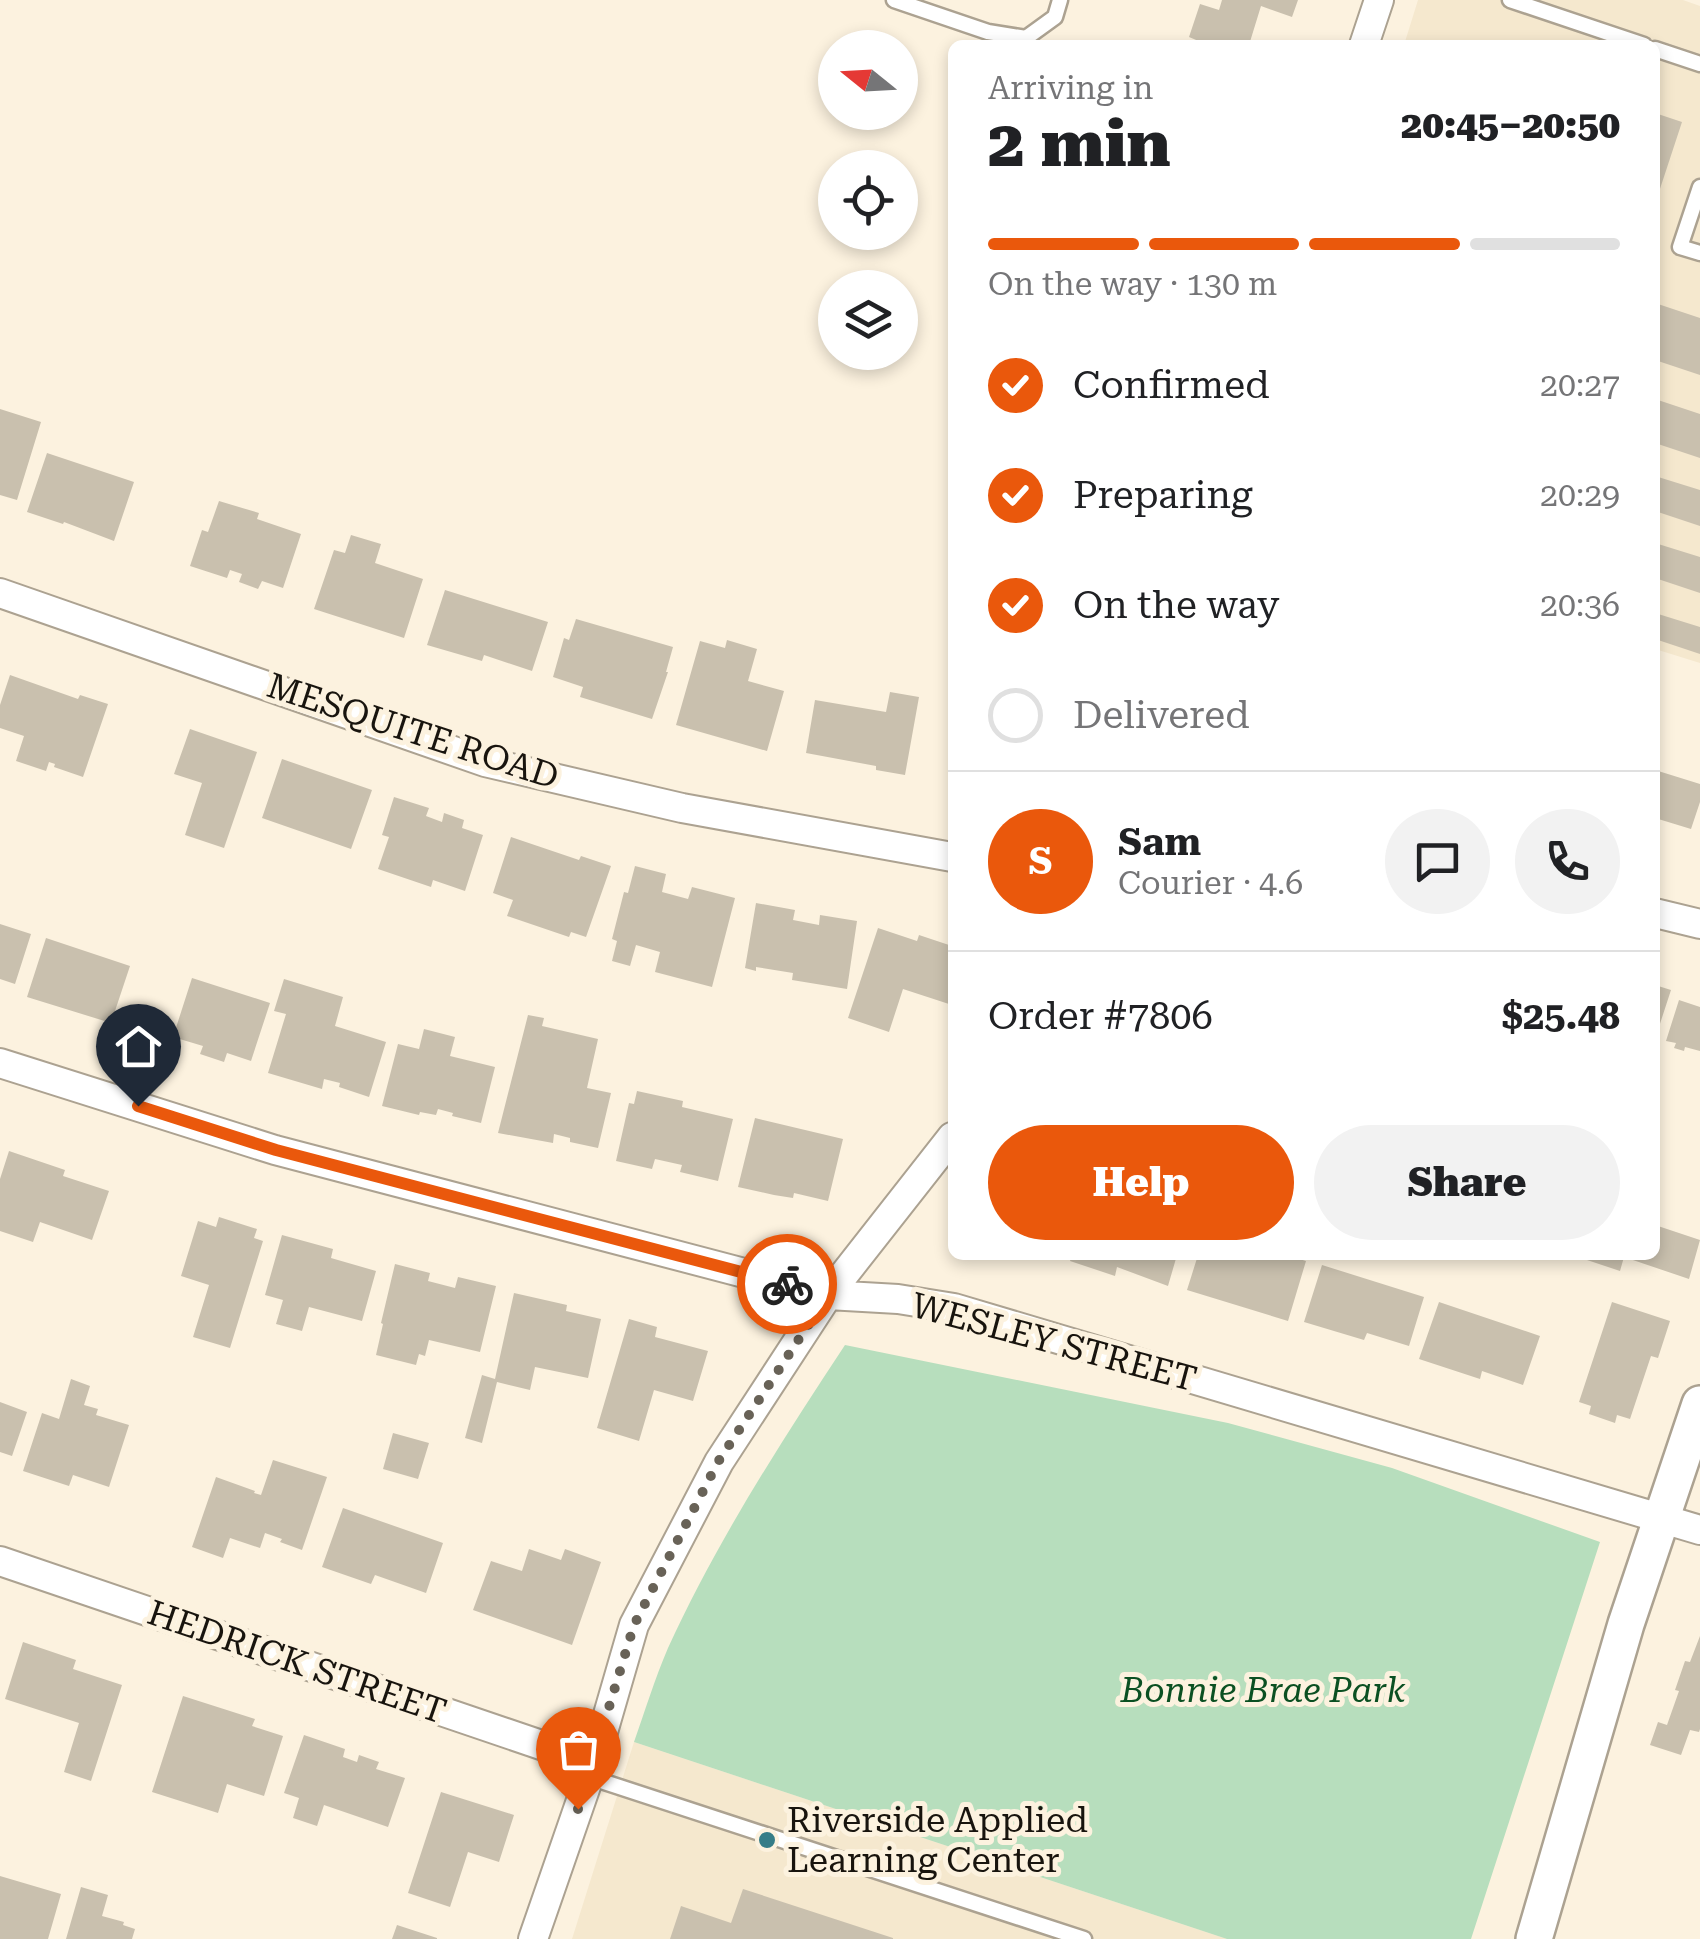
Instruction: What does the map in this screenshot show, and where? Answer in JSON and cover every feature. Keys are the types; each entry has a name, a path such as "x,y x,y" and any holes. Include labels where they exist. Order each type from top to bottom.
{"street":[{"path":"1366,40 1379,0"},
{"name":"MESQUITE ROAD","path":"0,593 485,762 682,808 948,856"},
{"path":"1660,913 1700,924"},
{"name":"WESLEY STREET","path":"0,1062 276,1150 828,1295 898,1299 954,1308 1700,1530"},
{"path":"533,1939 591,1770 634,1625 718,1462 828,1295 948,1142"},
{"path":"1534,1939 1626,1624 1700,1404"},
{"name":"HEDRICK STREET","path":"0,1561 591,1770"}],"lane":[{"path":"894,0 988,32 1026,38 1055,17 1060,0"},
{"path":"1510,0 1629,40"},
{"path":"1660,50 1700,64"},
{"path":"1700,188 1680,247 1700,253"},
{"path":"591,1770 1084,1939"}],"shaded area":[{"path":"1418,0 1683,0 1700,6 1700,663 1660,651 1660,40 1406,40"},
{"name":"Riverside Applied Learning Center","path":"634,1742 1227,1939 572,1939"}],"green space":[{"name":"Bonnie Brae Park","path":"845,1345 1228,1423 1392,1468 1600,1542 1471,1939 1227,1939 634,1742 668,1648 707,1569"}],"building":[{"path":"1222,0 1298,0 1292,17 1261,6 1251,40 1189,37 1200,4 1219,10"},
{"path":"1660,115 1682,122 1660,189"},
{"path":"1660,305 1700,318 1700,375 1660,362"},
{"path":"1660,401 1700,414 1700,458 1660,445"},
{"path":"0,409 41,422 17,500 0,495"},
{"path":"47,453 134,482 114,541 27,512"},
{"path":"1660,478 1700,490 1700,526 1660,513"},
{"path":"219,501 259,513 257,519 301,534 283,588 262,581 258,589 239,582 242,574 230,570 227,578 190,566 202,530 208,532"},
{"path":"351,535 381,544 375,563 423,579 404,638 314,609 334,550 345,553"},
{"path":"1660,545 1700,557 1700,593 1660,580"},
{"path":"445,590 548,622 532,671 484,655 482,661 427,645"},
{"path":"1660,615 1700,627 1700,654 1660,641"},
{"path":"576,619 673,647 652,719 580,697 583,687 553,677 564,638 569,640"},
{"path":"727,640 757,649 748,681 784,691 767,751 676,725 700,641 725,648"},
{"path":"10,675 78,699 80,695 108,704 83,777 49,762 46,771 16,761 24,736 0,728 0,705"},
{"path":"890,692 919,697 905,775 806,753 815,700 886,712"},
{"path":"190,729 257,752 224,848 185,835 202,783 174,774"},
{"path":"282,759 372,790 351,849 262,818"},
{"path":"1660,772 1700,784 1700,802 1691,829 1660,820"},
{"path":"394,797 429,808 426,816 442,822 444,813 464,820 462,828 483,835 465,891 433,880 431,887 378,869 389,837 382,835"},
{"path":"511,837 579,860 581,856 611,866 586,937 571,932 569,937 507,916 513,900 493,893"},
{"path":"635,866 666,874 662,892 688,899 692,887 735,898 712,987 655,972 660,952 636,945 630,966 612,961 617,941 612,939"},
{"path":"756,903 795,910 793,920 819,925 820,915 857,921 847,989 792,980 793,973 745,968"},
{"path":"0,924 31,934 15,984 0,979"},
{"path":"878,928 917,941 919,935 948,945 948,1004 903,989 889,1032 848,1018"},
{"path":"46,938 130,966 111,1023 27,997"},
{"path":"192,978 270,1003 251,1061 227,1053 224,1062 200,1054 203,1046 173,1037"},
{"path":"284,979 343,997 335,1026 386,1042 369,1097 324,1079 322,1089 268,1073 286,1014 274,1011"},
{"path":"1660,987 1671,990 1660,1024"},
{"path":"1679,1000 1700,1007 1700,1051 1685,1047 1684,1051 1674,1048 1676,1043 1666,1041"},
{"path":"528,1015 544,1018 542,1026 598,1039 587,1088 611,1093 598,1148 554,1134 553,1143 498,1133"},
{"path":"424,1029 455,1037 450,1056 495,1067 481,1123 438,1109 436,1115 419,1115 382,1106 398,1044 419,1049"},
{"path":"637,1091 683,1101 682,1107 733,1119 718,1181 680,1172 682,1165 655,1159 652,1169 616,1161 629,1103 634,1104"},
{"path":"755,1118 843,1139 828,1201 738,1187"},
{"path":"9,1151 65,1170 63,1176 109,1191 92,1240 40,1222 33,1242 0,1231 0,1179"},
{"path":"219,1217 257,1229 254,1238 263,1241 230,1348 193,1337 209,1285 181,1276 198,1221 216,1227"},
{"path":"1660,1227 1700,1240 1689,1279 1633,1260 1660,1260"},
{"path":"282,1235 333,1249 331,1258 376,1271 362,1321 309,1307 302,1331 276,1324 283,1300 265,1295"},
{"path":"1176,1260 1168,1286 1117,1267 1115,1276 1070,1261"},
{"path":"1196,1260 1306,1261 1288,1321 1187,1290"},
{"path":"1587,1260 1623,1260 1620,1271"},
{"path":"395,1264 430,1273 428,1281 455,1288 458,1277 496,1286 480,1352 429,1340 425,1356 419,1354 416,1365 376,1355"},
{"path":"1322,1265 1424,1297 1409,1346 1367,1333 1364,1340 1304,1322"},
{"path":"514,1293 567,1305 566,1311 601,1319 588,1378 535,1367 530,1390 497,1382 482,1443 465,1438 482,1375 495,1379"},
{"path":"1439,1302 1540,1336 1523,1385 1482,1371 1480,1379 1419,1359"},
{"path":"1612,1302 1670,1321 1658,1358 1651,1356 1630,1419 1617,1415 1615,1423 1589,1414 1591,1406 1579,1402"},
{"path":"629,1319 657,1327 655,1337 708,1351 693,1401 654,1390 639,1441 597,1428"},
{"path":"71,1379 90,1386 84,1405 98,1409 96,1415 129,1425 109,1487 73,1475 69,1486 23,1471 42,1413 59,1419"},
{"path":"0,1402 27,1412 12,1456 0,1452"},
{"path":"393,1433 429,1443 418,1479 383,1469"},
{"path":"273,1460 327,1477 302,1550 265,1533 260,1548 230,1538 223,1558 192,1547 216,1477 261,1495"},
{"path":"343,1508 443,1543 426,1593 375,1575 371,1584 322,1567"},
{"path":"529,1549 561,1560 565,1549 601,1562 572,1645 473,1610 491,1561 522,1571"},
{"path":"1700,1636 1700,1729 1690,1730 1681,1755 1650,1745 1658,1722 1667,1725 1685,1661 1690,1662"},
{"path":"23,1642 76,1660 73,1669 122,1685 91,1781 64,1772 79,1723 5,1699"},
{"path":"183,1696 255,1719 252,1726 283,1736 264,1796 227,1784 218,1813 152,1792"},
{"path":"304,1735 345,1749 343,1757 357,1762 359,1755 379,1762 376,1769 405,1778 388,1827 324,1805 317,1826 293,1818 299,1798 284,1793"},
{"path":"441,1792 514,1815 499,1862 468,1852 450,1907 408,1893"},
{"path":"0,1876 61,1894 48,1939 0,1939"},
{"path":"81,1887 108,1895 102,1916 135,1929 132,1939 66,1939"},
{"path":"743,1889 893,1939 670,1939 681,1906 731,1923"},
{"path":"397,1925 437,1938 437,1939 392,1939"}],"way so far":[{"path":"578,1809 634,1625 718,1462 828,1295 787,1284"}],"place":[{"name":"Riverside Applied Learning Center","path":"767,1840"}],"route":[{"path":"138,1106 276,1150 787,1284"}]}
